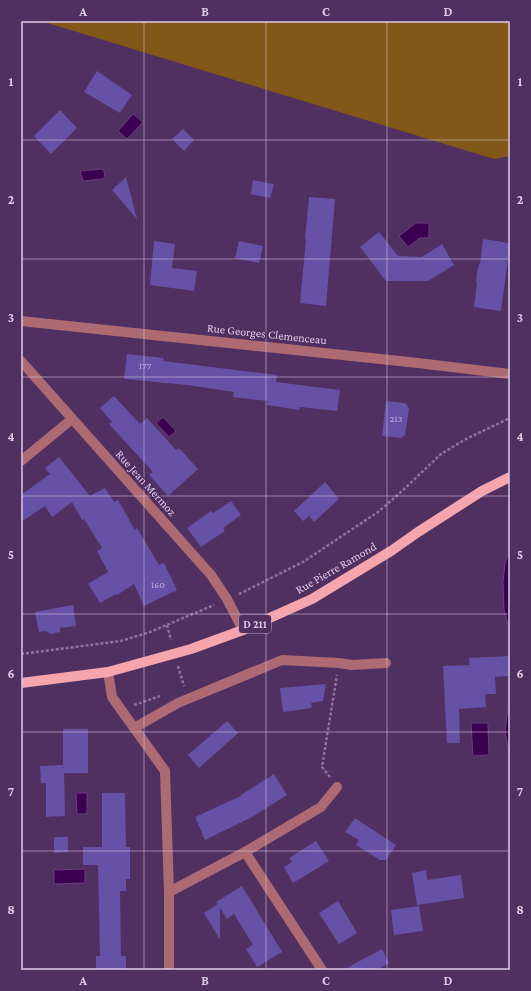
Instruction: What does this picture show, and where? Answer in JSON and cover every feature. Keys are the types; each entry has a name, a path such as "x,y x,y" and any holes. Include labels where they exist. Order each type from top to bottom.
{"main road":[{"name":"Rue Pierre Ramond","path":"21,683 108,672 175,654 243,630 312,599 391,551 482,491 510,477"}],"street":[{"name":"Rue Georges Clemenceau","path":"21,322 412,362 510,374"},
{"name":"Rue Jean Mermoz","path":"21,361 211,575 227,599 243,630"},
{"path":"21,461 72,420"},
{"path":"134,728 178,703 282,660 352,665 386,662"},
{"path":"108,672 112,697 165,771 169,970"},
{"path":"168,892 245,852 321,806 337,787"},
{"path":"245,852 322,970"}],"path":[{"path":"21,654 121,641 167,625 227,599 302,562 378,512 441,454 466,439 510,418"},
{"path":"167,625 184,686 177,689"},
{"path":"337,787 322,767 339,663"},
{"path":"121,710 163,694"}],"shaded area":[{"path":"41,21 510,21 510,156 494,159"},
{"path":"133,114 143,122 127,139 118,131"},
{"path":"104,170 105,177 102,179 83,181 80,171"},
{"path":"416,223 429,223 429,238 420,238 408,247 399,236"},
{"path":"163,417 176,431 169,437 156,423"},
{"path":"510,550 510,631 504,610 503,582 505,563"},
{"path":"510,692 510,759 505,731"},
{"path":"471,723 488,723 489,755 473,756"},
{"path":"76,793 87,793 87,814 77,814"},
{"path":"85,869 85,883 54,884 54,870"}],"building":[{"path":"97,71 132,95 120,113 84,92"},
{"path":"60,110 77,128 51,154 34,136"},
{"path":"183,129 194,140 184,151 172,139"},
{"path":"126,177 137,219 112,190"},
{"path":"253,180 274,184 270,198 251,194"},
{"path":"309,197 335,199 326,306 300,303"},
{"path":"379,232 398,256 422,257 442,244 454,265 428,281 386,281 360,247"},
{"path":"483,239 510,243 501,311 474,307 477,273 480,264"},
{"path":"154,241 175,244 172,268 197,271 194,291 150,285"},
{"path":"239,241 263,246 259,263 235,258"},
{"path":"127,354 164,358 163,361 277,375 276,382 340,390 337,411 300,407 299,410 267,405 268,401 233,397 234,392 187,385 124,379"},
{"path":"114,396 140,424 147,418 176,450 179,448 198,469 168,496 149,475 153,472 109,424 112,422 100,408"},
{"path":"386,401 405,403 409,408 405,435 401,438 382,436"},
{"path":"59,457 90,496 105,488 114,502 118,500 135,530 137,528 159,565 164,563 177,590 144,606 134,584 117,595 116,594 100,603 88,584 108,572 97,551 102,548 84,519 82,520 72,502 52,517 45,506 21,522 21,495 50,474 45,468"},
{"path":"325,482 339,499 314,522 309,516 303,521 294,511"},
{"path":"231,501 241,515 223,528 225,531 201,547 187,528 211,511 213,513"},
{"path":"73,605 76,626 60,628 60,632 51,634 46,631 39,632 35,612"},
{"path":"510,656 510,676 495,677 496,694 485,694 486,707 459,709 460,743 447,743 443,666 470,665 469,658"},
{"path":"326,684 323,701 311,703 312,708 283,712 280,688"},
{"path":"227,721 238,733 199,768 188,755"},
{"path":"63,729 88,729 88,773 64,773 65,816 46,817 46,783 41,783 40,766 63,765"},
{"path":"274,774 287,795 252,817 205,840 195,817 241,796"},
{"path":"102,793 125,793 126,847 130,847 130,879 126,879 126,891 120,891 121,956 126,956 126,970 96,970 96,956 100,956 98,865 83,865 83,847 102,847"},
{"path":"355,818 396,845 386,860 380,860 356,845 359,840 345,832"},
{"path":"54,837 68,837 68,852 54,853"},
{"path":"316,841 329,861 293,883 284,867 292,862 289,858"},
{"path":"426,870 427,880 461,875 464,898 417,905 412,873"},
{"path":"242,886 282,952 257,967 246,949 253,945 234,914 227,919 220,908 220,940 204,913 218,904 216,902"},
{"path":"338,901 357,933 339,944 319,913"},
{"path":"419,906 423,931 394,935 391,910"},
{"path":"382,949 389,963 377,970 343,970"}]}
